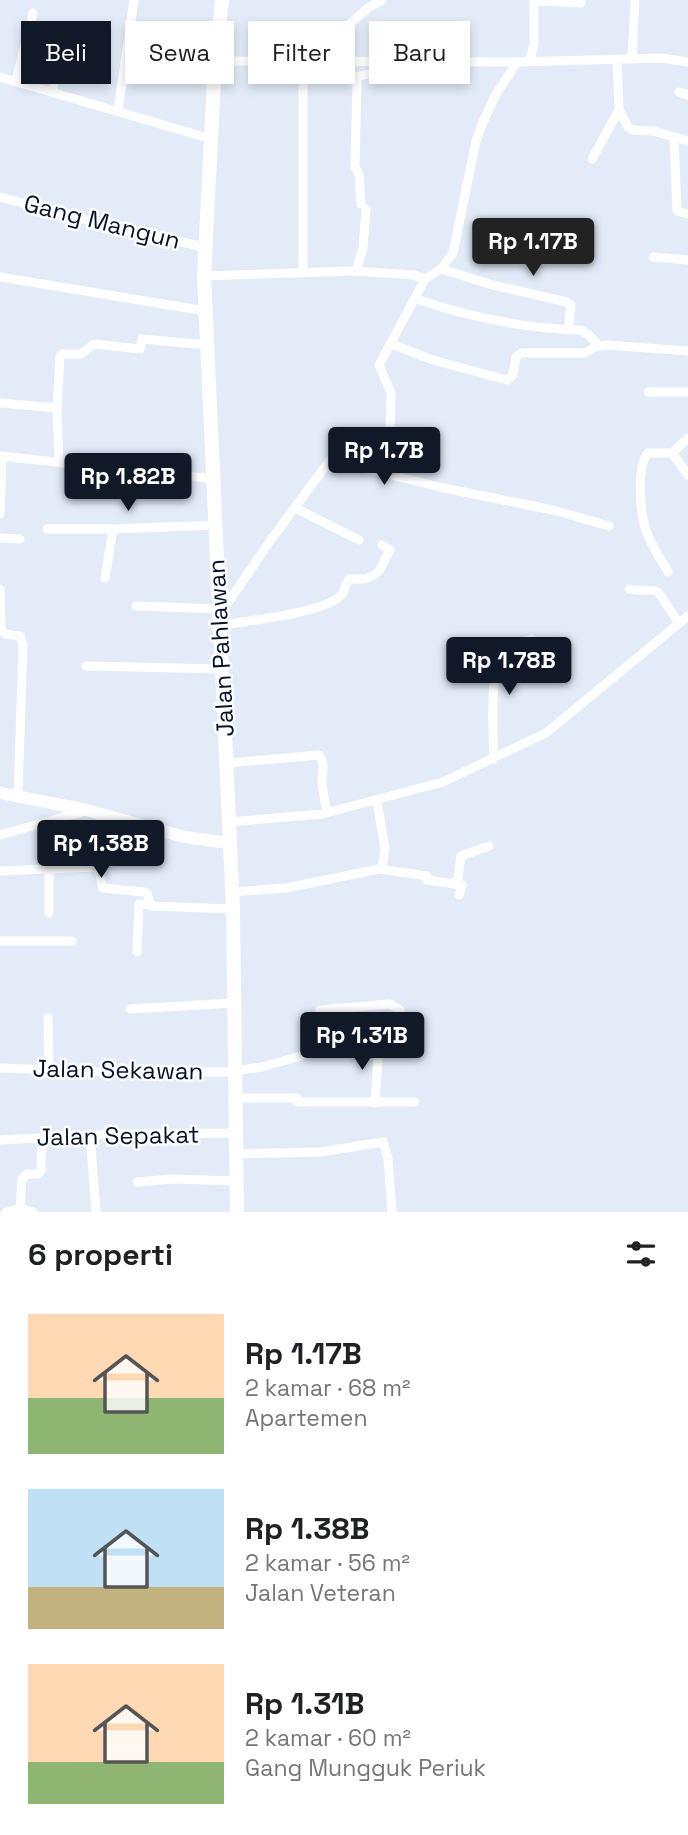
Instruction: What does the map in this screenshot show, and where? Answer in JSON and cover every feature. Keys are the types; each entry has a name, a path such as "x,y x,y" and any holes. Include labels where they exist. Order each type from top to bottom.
{"main road":[{"name":"Jalan Pahlawan","path":"220,21 222,0"},
{"name":"Jalan Pahlawan","path":"212,84 205,137 204,276 233,909 237,1212"}],"street":[{"path":"118,111 134,0"},
{"path":"353,21 382,0"},
{"path":"632,59 635,0"},
{"path":"530,60 534,44 534,1 581,3"},
{"path":"16,81 33,13"},
{"path":"470,62 662,58 688,62"},
{"path":"592,159 618,110 617,60"},
{"path":"389,473 391,393 379,365 425,279 441,269 453,253 482,122 517,62"},
{"path":"356,271 363,248 363,206 359,175 355,166 356,77 369,74"},
{"path":"0,77 52,88 205,137"},
{"path":"52,88 53,84"},
{"path":"303,271 306,84"},
{"path":"618,110 632,130 653,131 688,141"},
{"path":"674,137 677,211 688,214"},
{"name":"Gang Mangun","path":"0,197 204,247"},
{"path":"653,257 688,260"},
{"path":"441,269 493,285 567,302 571,305 568,330"},
{"path":"204,276 356,271 414,275 425,279"},
{"path":"0,277 205,311"},
{"path":"416,299 454,311 583,331 599,346"},
{"path":"59,462 57,408 60,356 66,352 81,354 94,344 140,349 142,340 208,345"},
{"path":"391,344 433,360 507,380 513,375 516,357 520,353 585,353 599,346 688,351"},
{"path":"648,392 688,392"},
{"path":"0,403 57,408"},
{"path":"668,572 646,531 641,502 642,468 648,453 672,453 688,439"},
{"path":"672,453 688,475"},
{"path":"0,514 1,456 214,479"},
{"path":"221,615 330,460 444,488 553,510 610,526"},
{"path":"295,508 359,540"},
{"path":"47,529 216,525"},
{"path":"105,578 113,529"},
{"path":"0,538 20,539"},
{"path":"136,606 221,615 297,612 324,605 342,594 349,579 365,579 379,570 390,550 382,545"},
{"path":"0,589 1,630 5,634 20,636 22,641 18,795"},
{"path":"629,589 637,592 658,592 679,623"},
{"path":"229,822 327,812 443,782 532,741 562,721 688,616"},
{"path":"494,759 493,706 499,656 506,649 532,639"},
{"path":"86,666 223,669"},
{"path":"227,763 319,755 324,766 322,784 327,812"},
{"path":"0,793 87,810 184,837 229,843"},
{"path":"377,801 385,849 382,867 379,869"},
{"path":"0,835 87,810"},
{"path":"94,867 101,814"},
{"path":"457,884 461,856 489,846"},
{"path":"0,871 94,867 99,871 103,888 144,891 147,893 149,905"},
{"path":"49,869 49,913"},
{"path":"232,892 286,888 379,869 427,876 427,880 462,885 459,895"},
{"path":"137,952 139,904 233,909"},
{"path":"0,941 72,941"},
{"path":"130,1009 234,1003"},
{"name":"Jalan Sekawan","path":"0,1068 227,1072 401,1038 400,1010 390,1004 320,1010"},
{"path":"48,1018 49,1069"},
{"path":"375,1102 379,1043"},
{"path":"236,1098 297,1098 297,1102 415,1102"},
{"name":"Jalan Sepakat","path":"0,1139 236,1133"},
{"path":"90,1135 96,1212"},
{"path":"20,1209 22,1179 27,1174 38,1174 41,1171 41,1137"},
{"path":"237,1154 320,1152 383,1142 388,1159 392,1212"},
{"path":"137,1182 172,1179 237,1181"},
{"path":"6,1212 20,1209 33,1212"}]}
